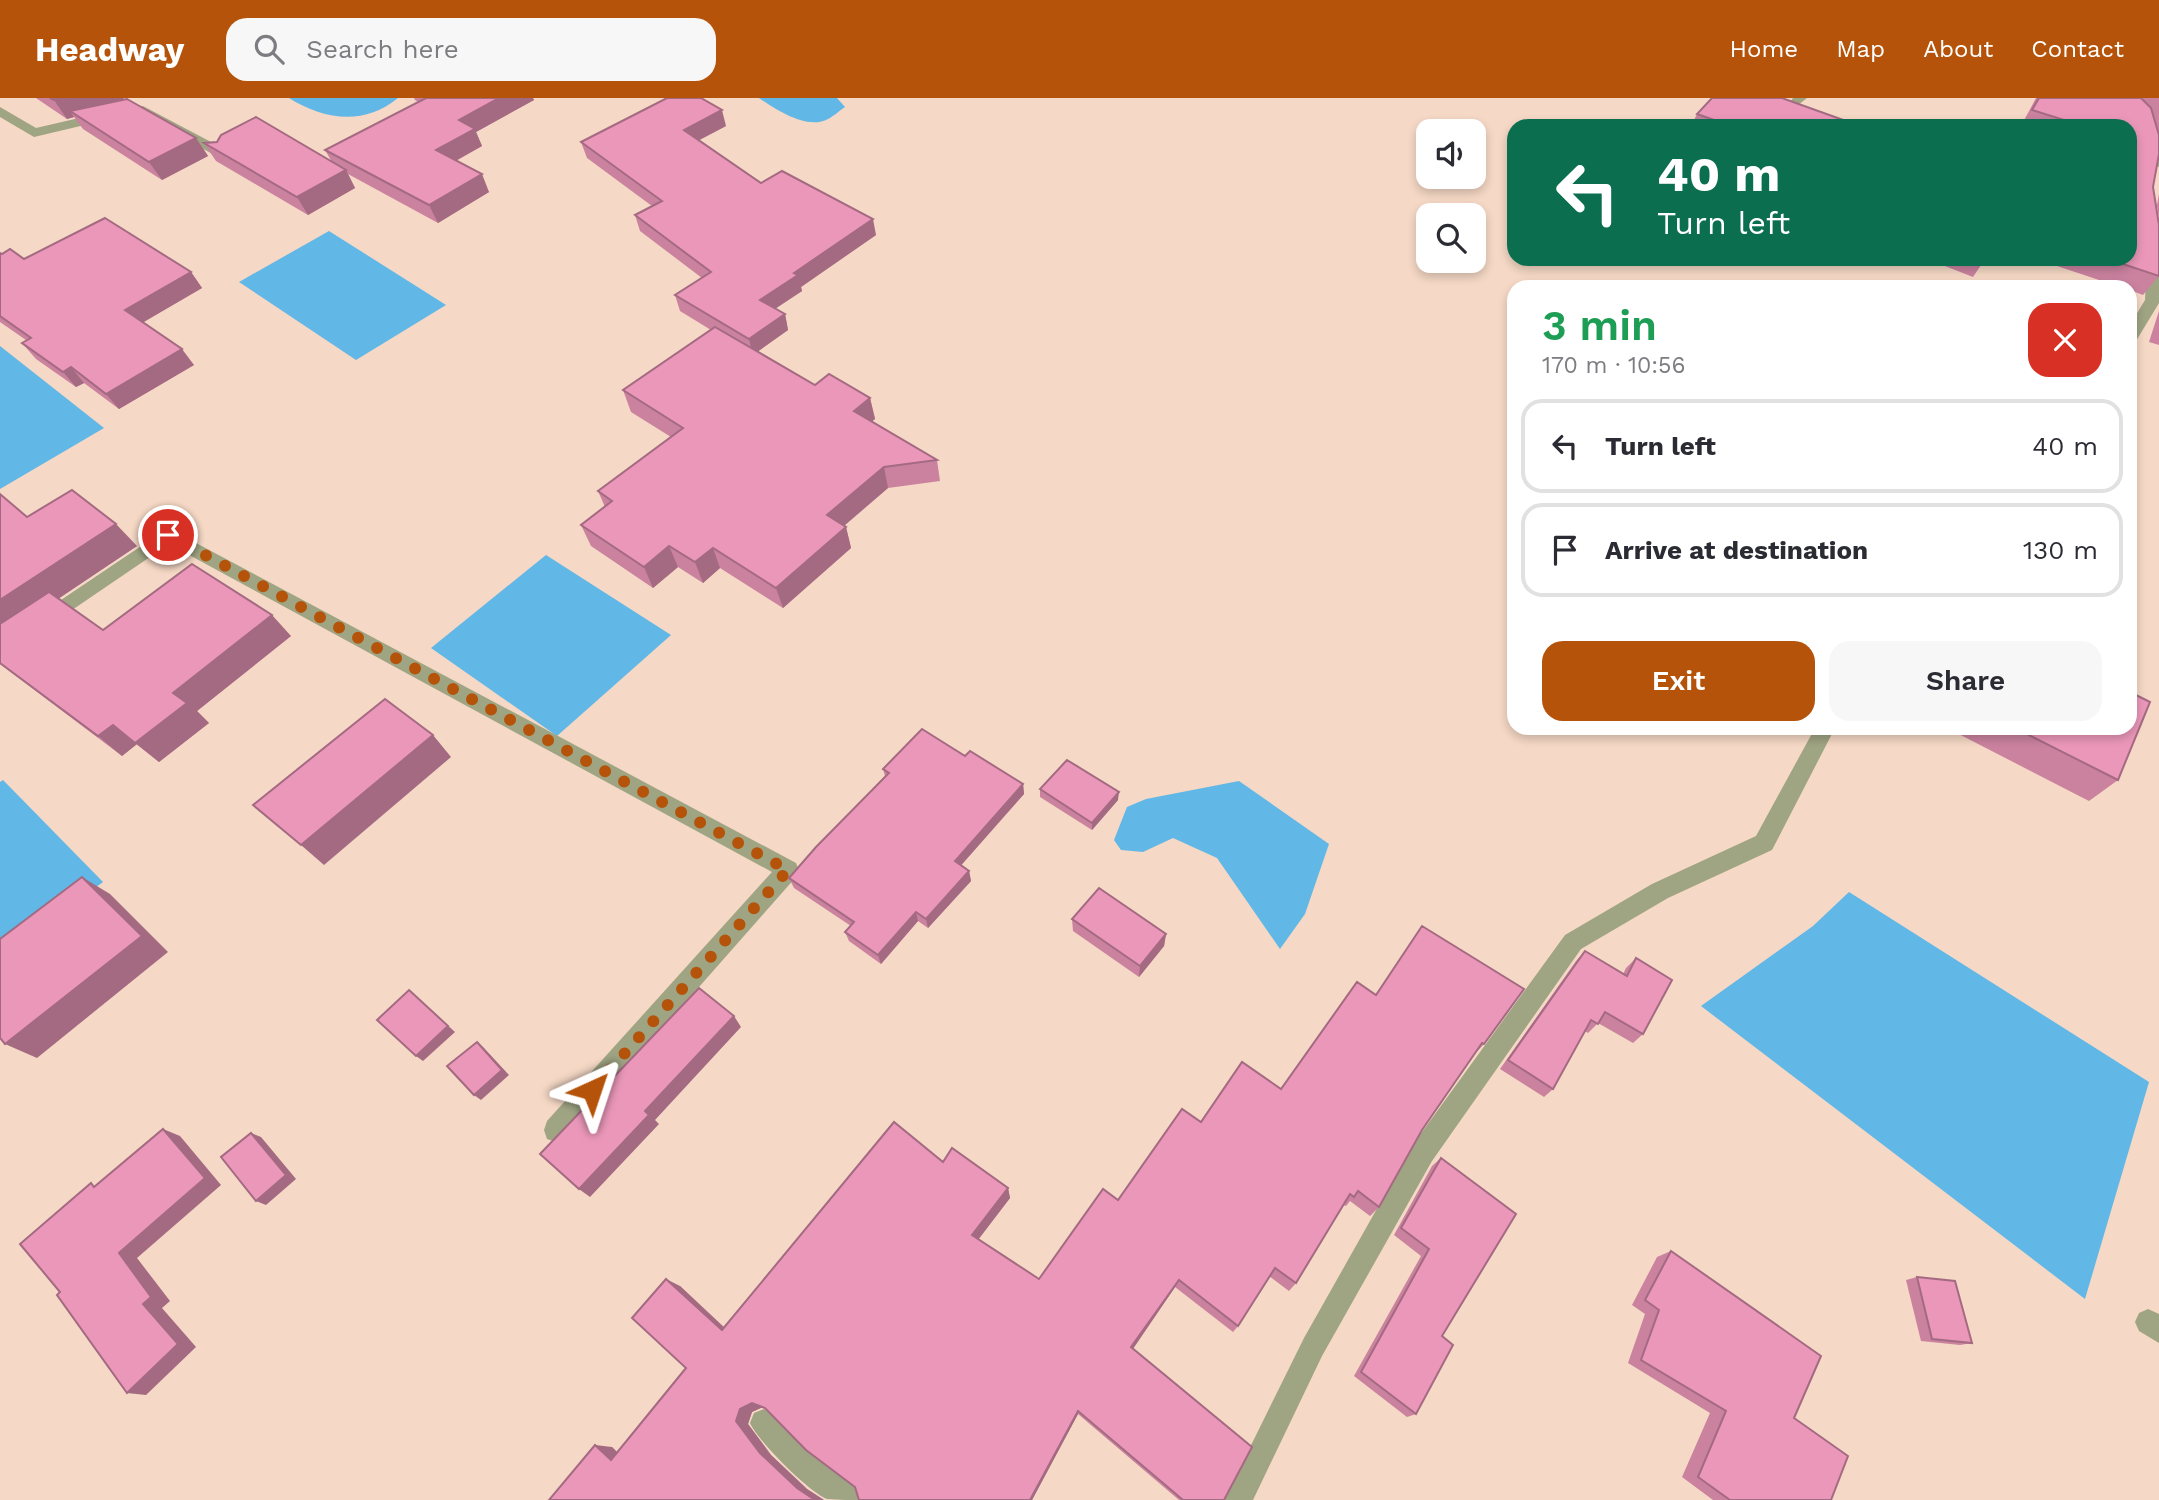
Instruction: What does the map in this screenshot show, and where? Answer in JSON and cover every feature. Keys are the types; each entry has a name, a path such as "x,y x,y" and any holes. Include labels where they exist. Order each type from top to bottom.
{"street":[{"path":"8,98 0,109 34,133 142,109 223,154"},
{"path":"2118,98 2134,111 2150,130 2156,166"},
{"path":"2137,326 2153,300 2156,258 2154,245"},
{"path":"0,651 168,535 788,870 556,1130"},
{"path":"1238,1500 1313,1347 1423,1152 1573,942 1660,891 1764,843 1821,735"},
{"path":"764,1423 804,1464 851,1500"}],"water":[{"path":"289,98 398,98 372,113 344,117 316,111"},
{"path":"759,98 837,98 845,107 826,120 809,122 791,117"},
{"path":"329,231 446,305 356,360 239,282"},
{"path":"0,346 104,428 0,489"},
{"path":"546,555 671,635 557,736 431,648"},
{"path":"3,780 103,882 0,959 0,782"},
{"path":"1239,781 1329,844 1305,914 1280,949 1217,858 1173,838 1143,852 1121,850 1114,840 1127,807 1146,799"},
{"path":"1849,892 2149,1082 2085,1299 1701,1006 1813,926"}],"building":[{"path":"426,98 499,98 459,120 475,129 436,150 482,174 429,205 325,150"},
{"path":"667,98 701,98 722,110 684,130 761,183 782,171 873,219 794,273 798,275 760,300 785,314 749,339 675,295 711,272 635,215 662,201 581,142"},
{"path":"1712,98 1782,98 1840,119 1711,119 1697,114"},
{"path":"2039,98 2141,98 2151,108 2159,135 2159,154 2153,187 2159,225 2159,276 2129,266 2137,266 2137,119 2061,119 2032,110"},
{"path":"127,99 196,138 149,162 70,111"},
{"path":"256,117 346,170 297,197 204,143 217,142 221,135"},
{"path":"105,218 191,272 125,310 182,349 106,394 71,367 63,372 22,343 31,338 0,316 0,253 10,249 24,259"},
{"path":"715,327 815,385 829,374 870,398 854,411 937,460 884,467 827,515 846,527 776,588 713,548 695,562 669,546 644,567 581,525 612,501 598,491 683,428 623,390"},
{"path":"72,490 116,524 0,600 0,494 27,517"},
{"path":"192,564 272,615 173,693 187,703 135,743 113,725 98,736 0,663 0,624 49,592 103,630"},
{"path":"2137,696 2150,702 2137,734"},
{"path":"385,699 433,735 301,845 253,805"},
{"path":"922,729 965,756 970,751 1023,784 955,861 969,871 926,919 916,912 878,955 845,932 854,922 789,878 889,773 883,769"},
{"path":"2029,735 2136,735 2118,780"},
{"path":"1067,760 1119,792 1092,823 1040,789"},
{"path":"82,877 142,936 5,1044 0,1038 0,939"},
{"path":"1099,888 1166,934 1140,966 1072,919"},
{"path":"1422,926 1524,989 1484,1044 1482,1043 1422,1130 1379,1207 1358,1191 1354,1197 1350,1194 1296,1283 1275,1268 1238,1326 1179,1280 1131,1347 1252,1447 1224,1500 1183,1500 1078,1411 1030,1500 859,1500 855,1487 806,1450 765,1408 752,1403 740,1409 736,1421 760,1453 797,1488 815,1500 549,1500 595,1445 611,1460 686,1368 632,1318 666,1279 722,1330 894,1122 943,1162 952,1148 1008,1188 972,1235 1039,1279 1103,1189 1118,1200 1182,1109 1201,1122 1242,1062 1281,1089 1357,982 1376,995"},
{"path":"1585,951 1627,976 1636,958 1672,980 1643,1034 1605,1012 1598,1024 1591,1020 1553,1089 1508,1060"},
{"path":"699,988 734,1016 645,1111 649,1115 579,1189 540,1154"},
{"path":"409,990 448,1026 416,1056 377,1020"},
{"path":"477,1042 502,1070 474,1095 447,1066"},
{"path":"163,1129 205,1178 119,1253 151,1297 143,1304 178,1344 127,1393 57,1295 60,1292 20,1244 91,1183 94,1187"},
{"path":"251,1133 286,1175 256,1201 221,1157"},
{"path":"1441,1158 1516,1214 1442,1336 1453,1345 1416,1414 1361,1372 1429,1249 1401,1228"},
{"path":"1671,1251 1821,1356 1794,1418 1848,1456 1831,1500 1730,1500 1698,1477 1726,1411 1641,1360 1659,1310 1645,1300"},
{"path":"1917,1277 1955,1281 1972,1343 1932,1339"}],"route":[{"path":"168,535 788,870 592,1090"}]}
